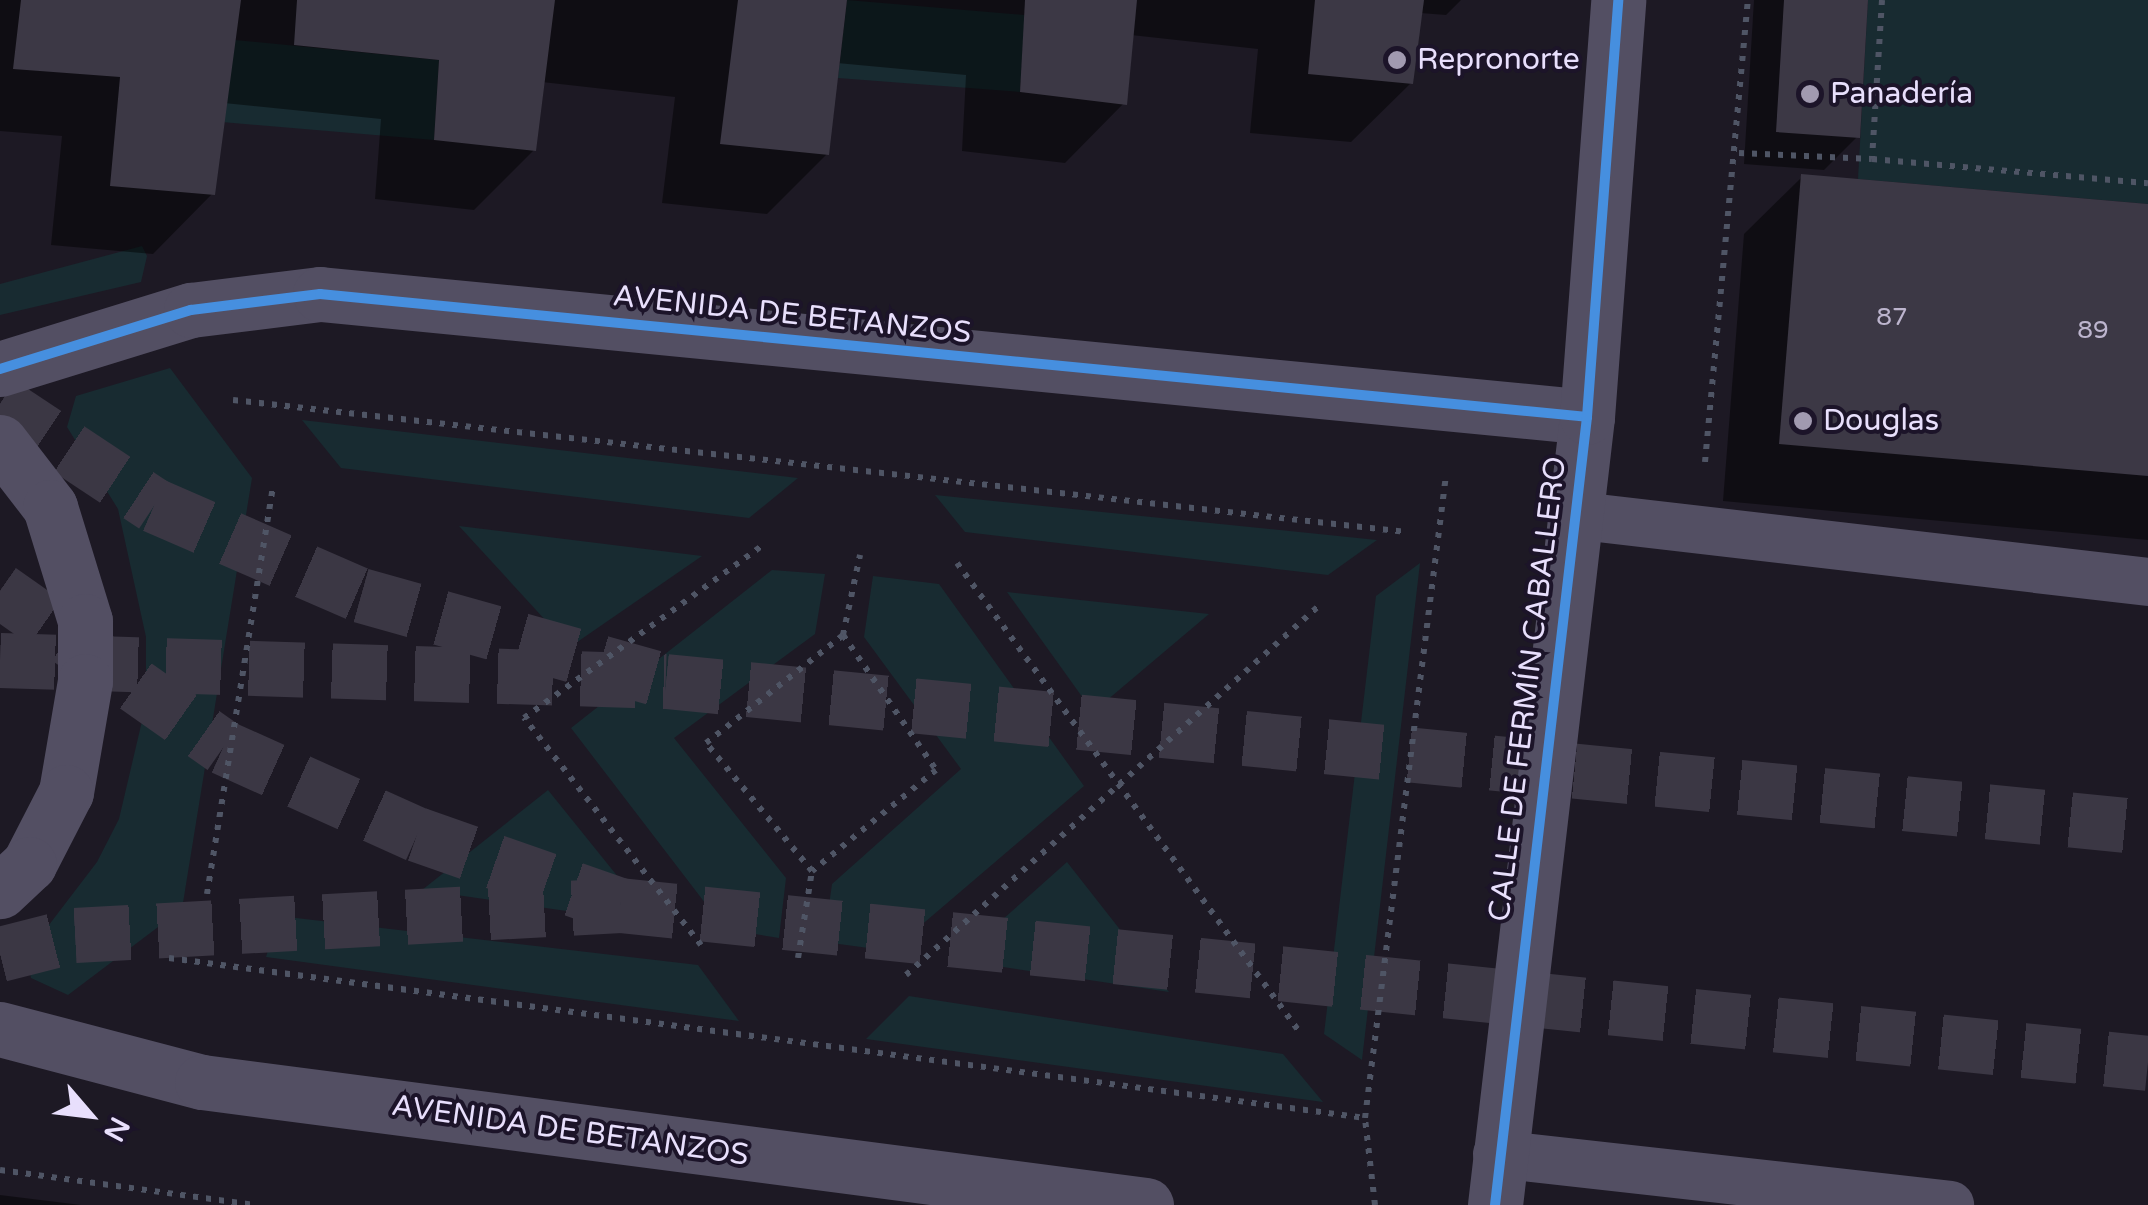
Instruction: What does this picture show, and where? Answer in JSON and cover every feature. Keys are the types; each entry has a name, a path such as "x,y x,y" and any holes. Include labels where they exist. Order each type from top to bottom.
{"street":[{"name":"CALLE DE FERMÍN CABALLERO","path":"1496,1179 1572,515 1588,417 1618,0"},
{"name":"AVENIDA DE BETANZOS","path":"0,369 190,310 320,294 1588,417"},
{"path":"0,442 50,507 85,621 85,681 66,792 29,864 0,891"},
{"name":"AVENIDA DE BETANZOS","path":"0,1029 202,1082 1146,1205"}],"lane":[{"path":"1572,515 2148,582"},
{"path":"1496,1179 1950,1205"}],"path":[{"path":"1704,467 1738,153 1748,0"},
{"path":"1872,158 1882,0"},
{"path":"1738,153 1872,158 2148,184"},
{"path":"233,400 1407,532"},
{"path":"1374,1205 1364,1118 1440,506 1461,405"},
{"path":"207,894 273,485"},
{"path":"701,945 524,718 762,546"},
{"path":"812,871 706,743 843,636 860,554"},
{"path":"956,563 1117,790 1298,1030"},
{"path":"906,975 1322,603"},
{"path":"798,958 812,871 936,770 843,636"},
{"path":"169,958 1364,1118"},
{"path":"0,1170 255,1205"}],"shaded area":[{"path":"847,0 1025,15 1020,92 838,78"},
{"path":"1868,0 2148,0 2148,204 1858,179"},
{"path":"235,40 439,60 434,140 222,122"},
{"path":"142,246 147,256 141,282 0,315 0,284"},
{"path":"170,368 252,478 182,909 68,995 31,978 26,955 97,862 119,819 146,704 146,637 118,509 67,427 76,396"},
{"path":"302,420 798,478 749,518 341,468"},
{"path":"935,495 1377,540 1328,575 965,532"},
{"path":"459,526 702,556 570,647"},
{"path":"1420,563 1362,1060 1324,1034 1376,596"},
{"path":"772,570 825,574 815,634 674,738 786,878 779,938 725,929 571,728"},
{"path":"873,576 939,584 1084,786 891,951 824,942 832,884 961,769 864,637"},
{"path":"1007,592 1209,614 1093,712"},
{"path":"548,790 656,924 422,890"},
{"path":"1067,862 1169,992 957,960"},
{"path":"279,916 698,965 739,1021 266,957"},
{"path":"909,996 1283,1054 1323,1102 866,1039"}],"building":[{"path":"21,0 241,0 215,195 110,186 120,77 13,69"},
{"path":"297,0 555,0 536,151 434,140 439,60 294,45"},
{"path":"738,0 847,0 829,155 720,144"},
{"path":"1025,0 1137,0 1127,105 1020,92"},
{"path":"1315,0 1424,0 1413,84 1308,74"},
{"path":"1784,0 1868,0 1860,138 1776,132"},
{"path":"1801,174 2148,204 2148,476 1779,444"}],"tunnel":[{"path":"0,403 154,505 361,595 666,681 2148,827"},
{"path":"0,590 223,747 417,834 620,905 2148,1063"},
{"path":"0,660 666,681"},
{"path":"0,954 75,935 620,905"}],"cycle path":[{"path":"1495,1205 1587,417 1618,0"},
{"path":"0,369 191,310 320,294 1587,417"}],"place":[{"name":"Repronorte","path":"1397,60"},
{"name":"Panadería","path":"1810,94"},
{"name":"Douglas","path":"1803,421"}]}
